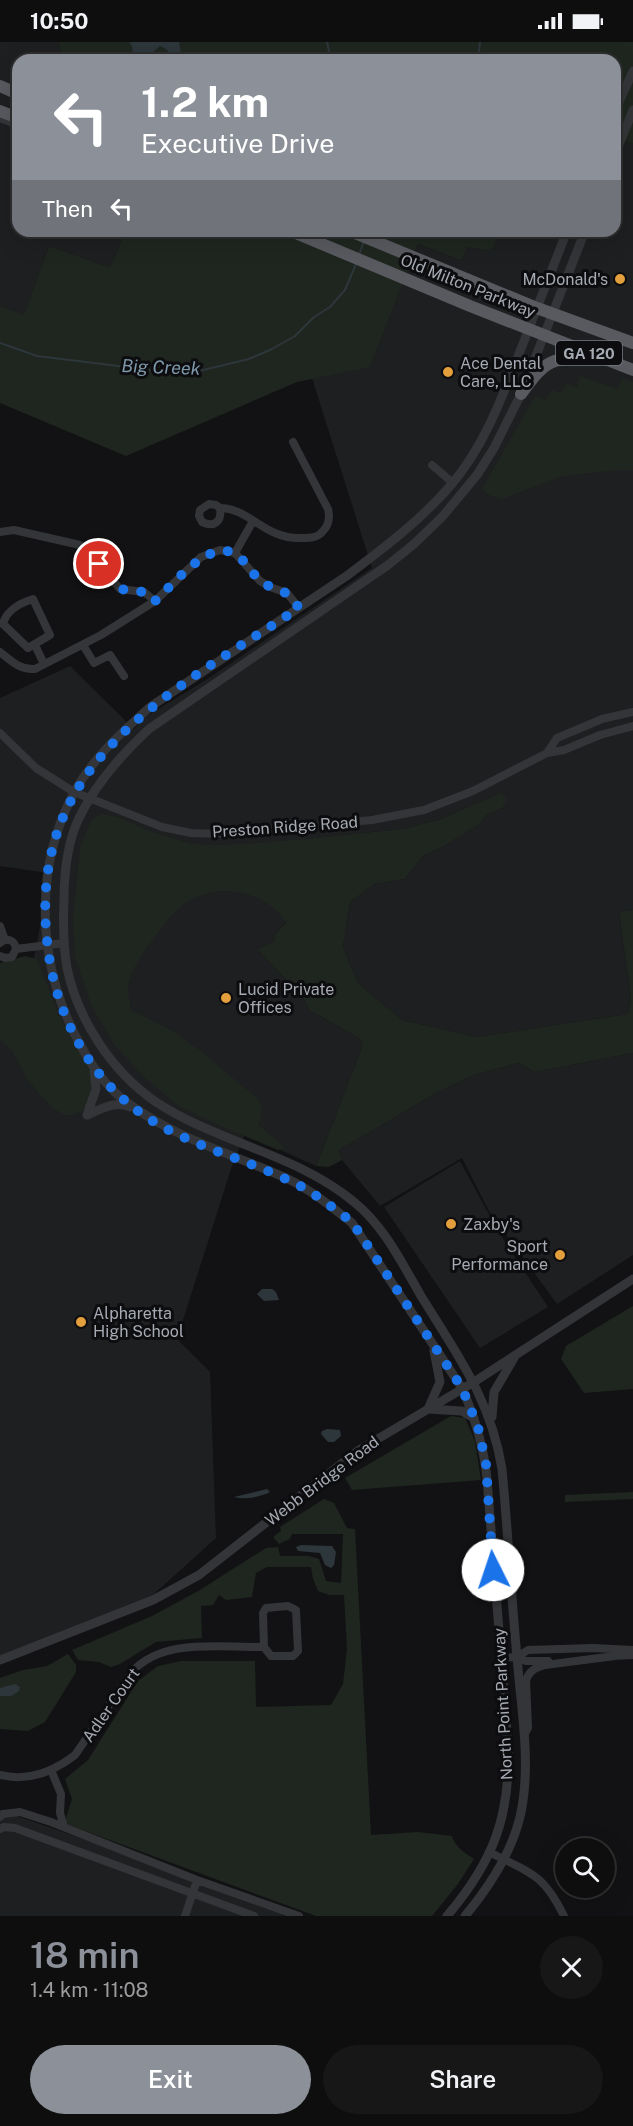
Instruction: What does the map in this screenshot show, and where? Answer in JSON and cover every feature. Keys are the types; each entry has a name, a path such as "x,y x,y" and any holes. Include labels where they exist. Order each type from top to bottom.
{"highway":[{"name":"Old Milton Parkway","path":"306,237 633,370"},
{"name":"Old Milton Parkway","path":"365,237 552,314 633,343"},
{"path":"521,394 536,373 550,362 568,358 602,358"}],"street":[{"path":"621,98 633,71"},
{"path":"621,139 633,110"},
{"name":"North Point Parkway","path":"447,1915 478,1876 502,1817 509,1783 486,1464 475,1418 462,1388 352,1222 289,1180 165,1128 129,1105 97,1073 74,1035 50,968 45,901 51,856 61,821 75,792 103,752 123,731 150,707 299,608 402,534 453,483 481,441 496,409 565,237"},
{"name":"North Point Parkway","path":"465,1916 480,1898 515,1835 525,1782 524,1734 502,1469 493,1425 474,1382 376,1222 354,1202 326,1182 184,1118 155,1101 137,1087 102,1047 75,996 67,968 64,943 64,878 68,852 78,820 90,798 119,758 149,729 380,570 414,544 477,475 503,432 521,394 583,237"},
{"path":"220,508 236,511 277,535 289,539 313,538 325,530 329,520 328,509 293,442"},
{"path":"432,465 453,483"},
{"path":"235,553 253,521"},
{"path":"0,532 14,530 80,545 88,551 120,589 144,592 155,601"},
{"path":"0,652 27,669 35,669 83,645 155,601 201,557 220,550 235,553 260,581 270,588 287,593 299,608"},
{"path":"33,599 50,635 34,645 28,648 3,624 5,616 23,602 33,599"},
{"path":"34,645 44,664"},
{"path":"83,645 94,663 110,655 124,676"},
{"name":"Preston Ridge Road","path":"547,753 558,738 602,719 633,712"},
{"name":"Preston Ridge Road","path":"0,734 36,768 75,792 162,827 191,833 232,833 372,820 424,810 450,801 547,753 564,750 600,735 633,726"},
{"path":"0,926 2,941 13,942 16,949 12,957 0,956"},
{"path":"16,949 64,943"},
{"path":"92,1065 96,1089 87,1115 118,1104 138,1111"},
{"name":"Webb Bridge Road","path":"0,1660 153,1600 199,1575 359,1450 474,1382 633,1279"},
{"path":"432,1343 440,1382 428,1409 462,1411 475,1418"},
{"path":"493,1425 494,1392 517,1353"},
{"name":"Adler Court","path":"270,1607 295,1608 296,1654 274,1657 268,1654 264,1647 263,1616 265,1610 270,1607"},
{"name":"Adler Court","path":"0,1775 27,1778 51,1770 75,1755 132,1672 153,1655 174,1648 264,1647"},
{"path":"517,1657 528,1650 593,1648 633,1650"},
{"path":"501,1658 517,1657 528,1661 633,1655"},
{"path":"524,1734 528,1728 526,1687 529,1672 545,1665 615,1656"},
{"path":"51,1770 61,1794 60,1813 64,1827"},
{"path":"0,1817 3,1814 20,1812 51,1822 197,1880 299,1916"},
{"path":"51,1822 60,1813"},
{"path":"0,1829 15,1828 254,1916"},
{"path":"489,1852 541,1880 564,1916"},
{"path":"185,1916 197,1880"}],"shaded area":[{"path":"0,42 59,42 61,54 12,54 12,237 123,237 110,267 49,246 24,316 0,306"},
{"path":"59,42 633,42 633,144 621,139 621,54 61,54"},
{"path":"129,42 179,42 181,54 170,54 160,46 151,54 133,54"},
{"path":"621,139 633,144 633,910 619,913 631,1000 628,1014 477,1037 402,1020 358,983 343,947 350,902 375,884 405,879 423,856 439,849 480,824 488,814 502,808 502,792 441,819 403,829 295,840 294,912 275,934 274,941 257,949 303,997 309,1010 359,1038 363,1045 316,1166 245,1134 231,1169 177,1339 210,1372 216,1538 144,1603 13,1656 0,1655 0,991 33,962 45,902 47,873 0,866 0,698 70,666 134,729 145,717 206,680 372,568 312,378 370,366 418,244 462,261 467,246 492,251 498,237 621,237"},
{"path":"123,237 498,237 492,251 467,247 462,261 418,244 370,367 297,382 126,456 0,403 0,306 24,315 49,246 110,267"},
{"path":"580,376 618,389 622,378 633,382 633,470 563,476 502,499 487,494 482,489 535,396 546,400 551,390 562,393 566,383 577,388"},
{"path":"502,792 507,800 502,808 488,814 480,824 439,849 423,856 405,879 375,884 350,902 343,947 358,983 402,1020 477,1037 628,1014 631,1000 619,912 633,910 633,1053 535,1072 518,1063 474,1075 438,1092 339,1150 342,1160 329,1167 316,1166 363,1045 359,1038 309,1010 303,997 257,949 274,941 275,934 286,922 265,902 239,892 225,891 211,892 184,904 166,922 140,958 131,975 128,990 131,1010 173,1031 259,1100 262,1110 259,1125 285,1148 278,1150 178,1106 142,1075 114,1044 92,1007 75,956 73,918 80,847 92,819 102,814 118,817 147,830 191,844 262,843 403,829 441,819"},
{"path":"25,956 37,959 59,1015 90,1071 94,1087 90,1103 83,1111 72,1115 64,1115 51,1107 27,1079 11,1049 0,1040 0,963"},
{"path":"633,1053 633,1255 557,1304 489,1211 462,1158 380,1206 342,1160 339,1150 438,1092 474,1075 518,1063 535,1072"},
{"path":"460,1161 499,1233 548,1307 480,1348 384,1207"},
{"path":"262,1289 272,1289 279,1300 264,1301 257,1294"},
{"path":"633,1306 633,1389 584,1393 561,1359 566,1346"},
{"path":"451,1416 465,1418 475,1441 481,1480 352,1490 345,1478"},
{"path":"327,1429 340,1430 341,1436 334,1442 328,1442 321,1434"},
{"path":"267,1489 270,1492 257,1497 234,1497"},
{"path":"633,1492 633,1499 565,1502 565,1495"},
{"path":"324,1499 334,1503 347,1528 355,1529 371,1835 418,1832 452,1836 458,1847 474,1859 458,1884 432,1916 316,1916 69,1825 65,1821 72,1799 65,1779 88,1760 138,1681 158,1666 181,1661 255,1661 256,1707 331,1705 343,1684 347,1649 344,1595 329,1595 318,1591 311,1567 267,1567 256,1573 252,1597 226,1600 219,1595 213,1605 201,1606 202,1638 156,1642 111,1667 99,1662 78,1660 72,1650 152,1616 200,1590 266,1548 278,1547 280,1556 309,1556 319,1559 326,1581 341,1583 343,1534 292,1534 290,1539 279,1544 273,1537 281,1531 280,1527"},
{"path":"301,1545 332,1546 336,1552 334,1565 331,1568 325,1565 320,1553 298,1551 296,1547"},
{"path":"68,1654 76,1665 76,1672 45,1722 28,1731 0,1729 0,1678 23,1670 47,1666"},
{"path":"15,1684 20,1687 19,1691 11,1696 0,1696 0,1688"},
{"path":"0,1810 132,1856 303,1916 0,1916"}],"waterway":[{"name":"Big Creek","path":"327,42 330,54"},
{"path":"479,54 480,42"},
{"name":"Big Creek","path":"359,255 364,241"},
{"name":"Big Creek","path":"0,343 37,356 151,370 199,371 249,359 295,336 314,317 330,307 345,290 356,264"}],"place":[{"name":"McDonald's","path":"620,279"},
{"name":"Ace Dental Care, LLC","path":"448,372"},
{"name":"Lucid Private Offices","path":"226,998"},
{"name":"Zaxby's","path":"451,1224"},
{"name":"Sport Performance","path":"560,1255"},
{"name":"Alpharetta High School","path":"81,1322"}],"route":[{"path":"99,564 120,589 144,592 155,601 201,557 220,550 228,551 241,558 260,581 270,588 287,593 299,608 150,707 123,731 85,775 61,821 51,856 45,901 50,968 60,1001 74,1035 97,1073 129,1105 165,1128 289,1180 352,1222 462,1388 473,1414 486,1464 493,1570"}]}
